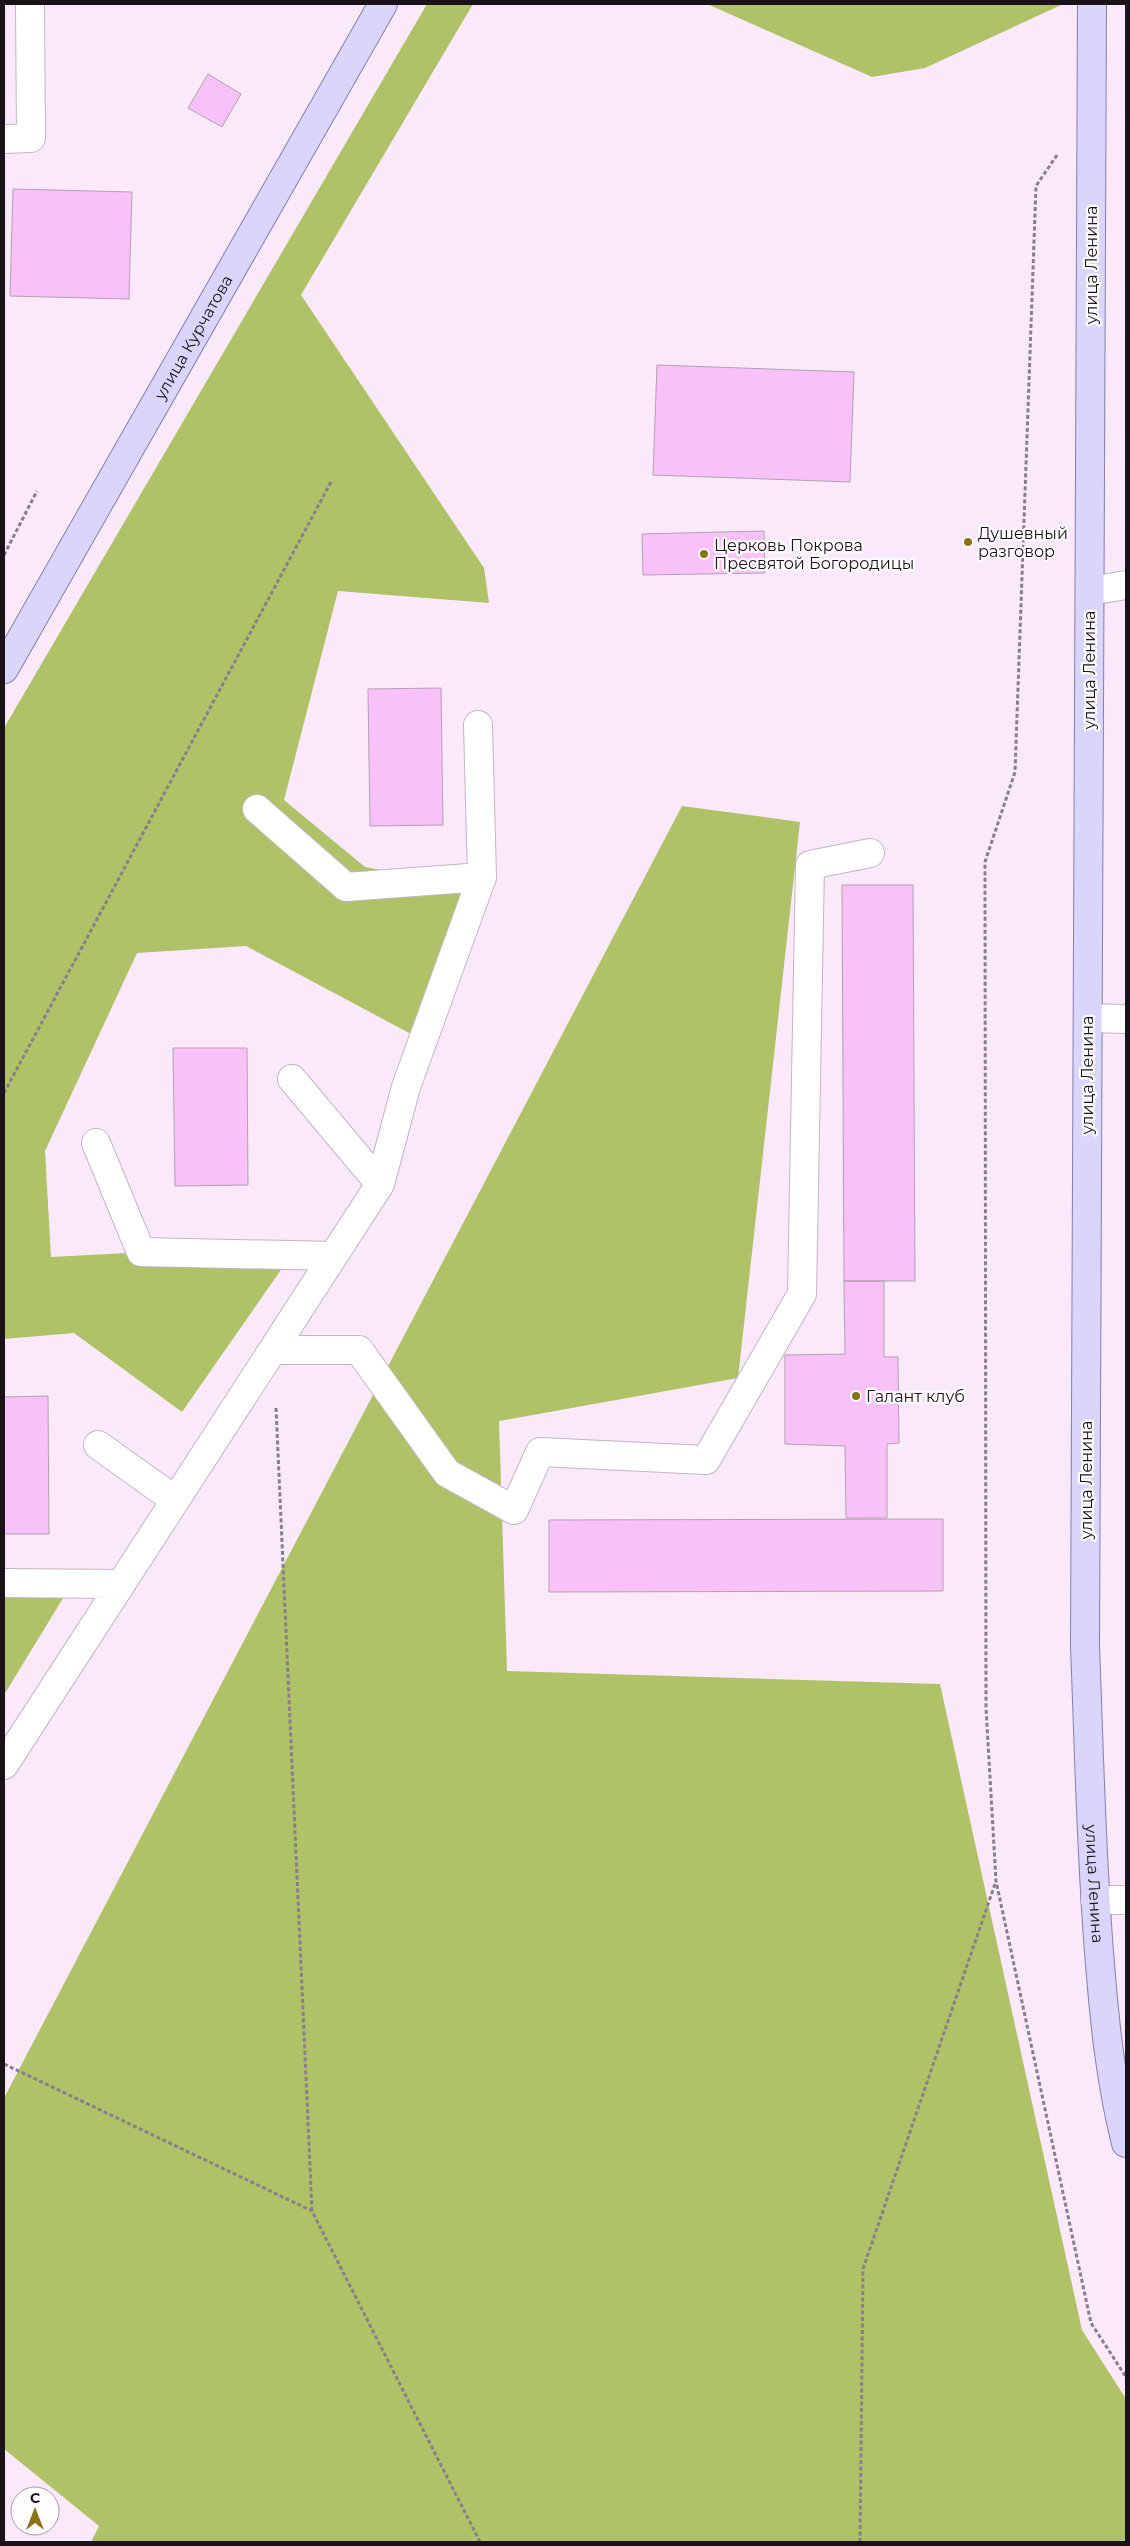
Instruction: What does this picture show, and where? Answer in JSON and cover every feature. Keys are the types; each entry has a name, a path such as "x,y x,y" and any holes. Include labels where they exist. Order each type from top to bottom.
{"main road":[{"name":"улица Курчатова","path":"4,669 383,4"},
{"name":"улица Ленина","path":"1092,4 1085,1646 1095,1900 1105,2023 1116,2102 1126,2143"}],"lane":[{"path":"4,139 31,138 30,4"},
{"path":"1090,590 1126,585"},
{"path":"4,1765 380,1184 406,1087 482,877 478,725"},
{"path":"257,809 346,887 482,877"},
{"path":"273,1350 359,1350 447,1473 514,1510 540,1452 706,1460 802,1294 810,865 870,853"},
{"path":"1088,1018 1126,1019"},
{"path":"292,1079 380,1184"},
{"path":"96,1143 141,1252 333,1256"},
{"path":"98,1444 175,1500"},
{"path":"4,1583 121,1584"},
{"path":"1095,1900 1126,1900"}],"path":[{"path":"1058,153 1036,186 1015,772 984,862 986,1698 996,1881 1091,2322 1126,2377"},
{"path":"4,1093 332,480"},
{"path":"4,555 37,491"},
{"path":"273,1350 312,2211 480,2542"},
{"path":"860,2542 863,2269 996,1881"},
{"path":"4,2064 312,2211"}],"green space":[{"path":"427,4 473,4 301,295 484,568 489,603 338,591 284,800 365,867 492,891 411,1034 246,946 137,953 45,1151 51,1257 299,1244 182,1412 74,1333 4,1339 4,728"},
{"path":"707,4 1061,5 925,68 872,77"},
{"path":"682,806 800,822 738,1378 499,1421 507,1671 940,1684 1082,2330 1126,2399 1126,2542 91,2542 99,2526 60,2494 60,2486 50,2486 4,2449 4,2098"},
{"path":"4,1582 68,1590 4,1695"}],"building":[{"path":"208,74 241,94 222,127 188,108"},
{"path":"13,189 132,192 129,299 10,296"},
{"path":"657,365 854,372 850,482 653,475"},
{"name":"Церковь Покрова Пресвятой Богородицы","path":"764,531 765,573 643,575 642,534"},
{"path":"441,688 443,825 370,826 368,689"},
{"path":"842,885 913,885 915,1281 844,1281"},
{"path":"173,1048 247,1048 248,1185 175,1186"},
{"path":"844,1281 884,1281 884,1357 898,1357 899,1443 887,1444 887,1518 846,1518 845,1446 785,1444 785,1355 845,1354"},
{"path":"48,1396 49,1534 4,1534 4,1397"},
{"path":"943,1519 943,1591 549,1592 549,1520"}],"place":[{"name":"Душевный разговор","path":"968,542"},
{"name":"Церковь Покрова Пресвятой Богородицы","path":"704,554"},
{"name":"Галант клуб","path":"856,1396"}]}
